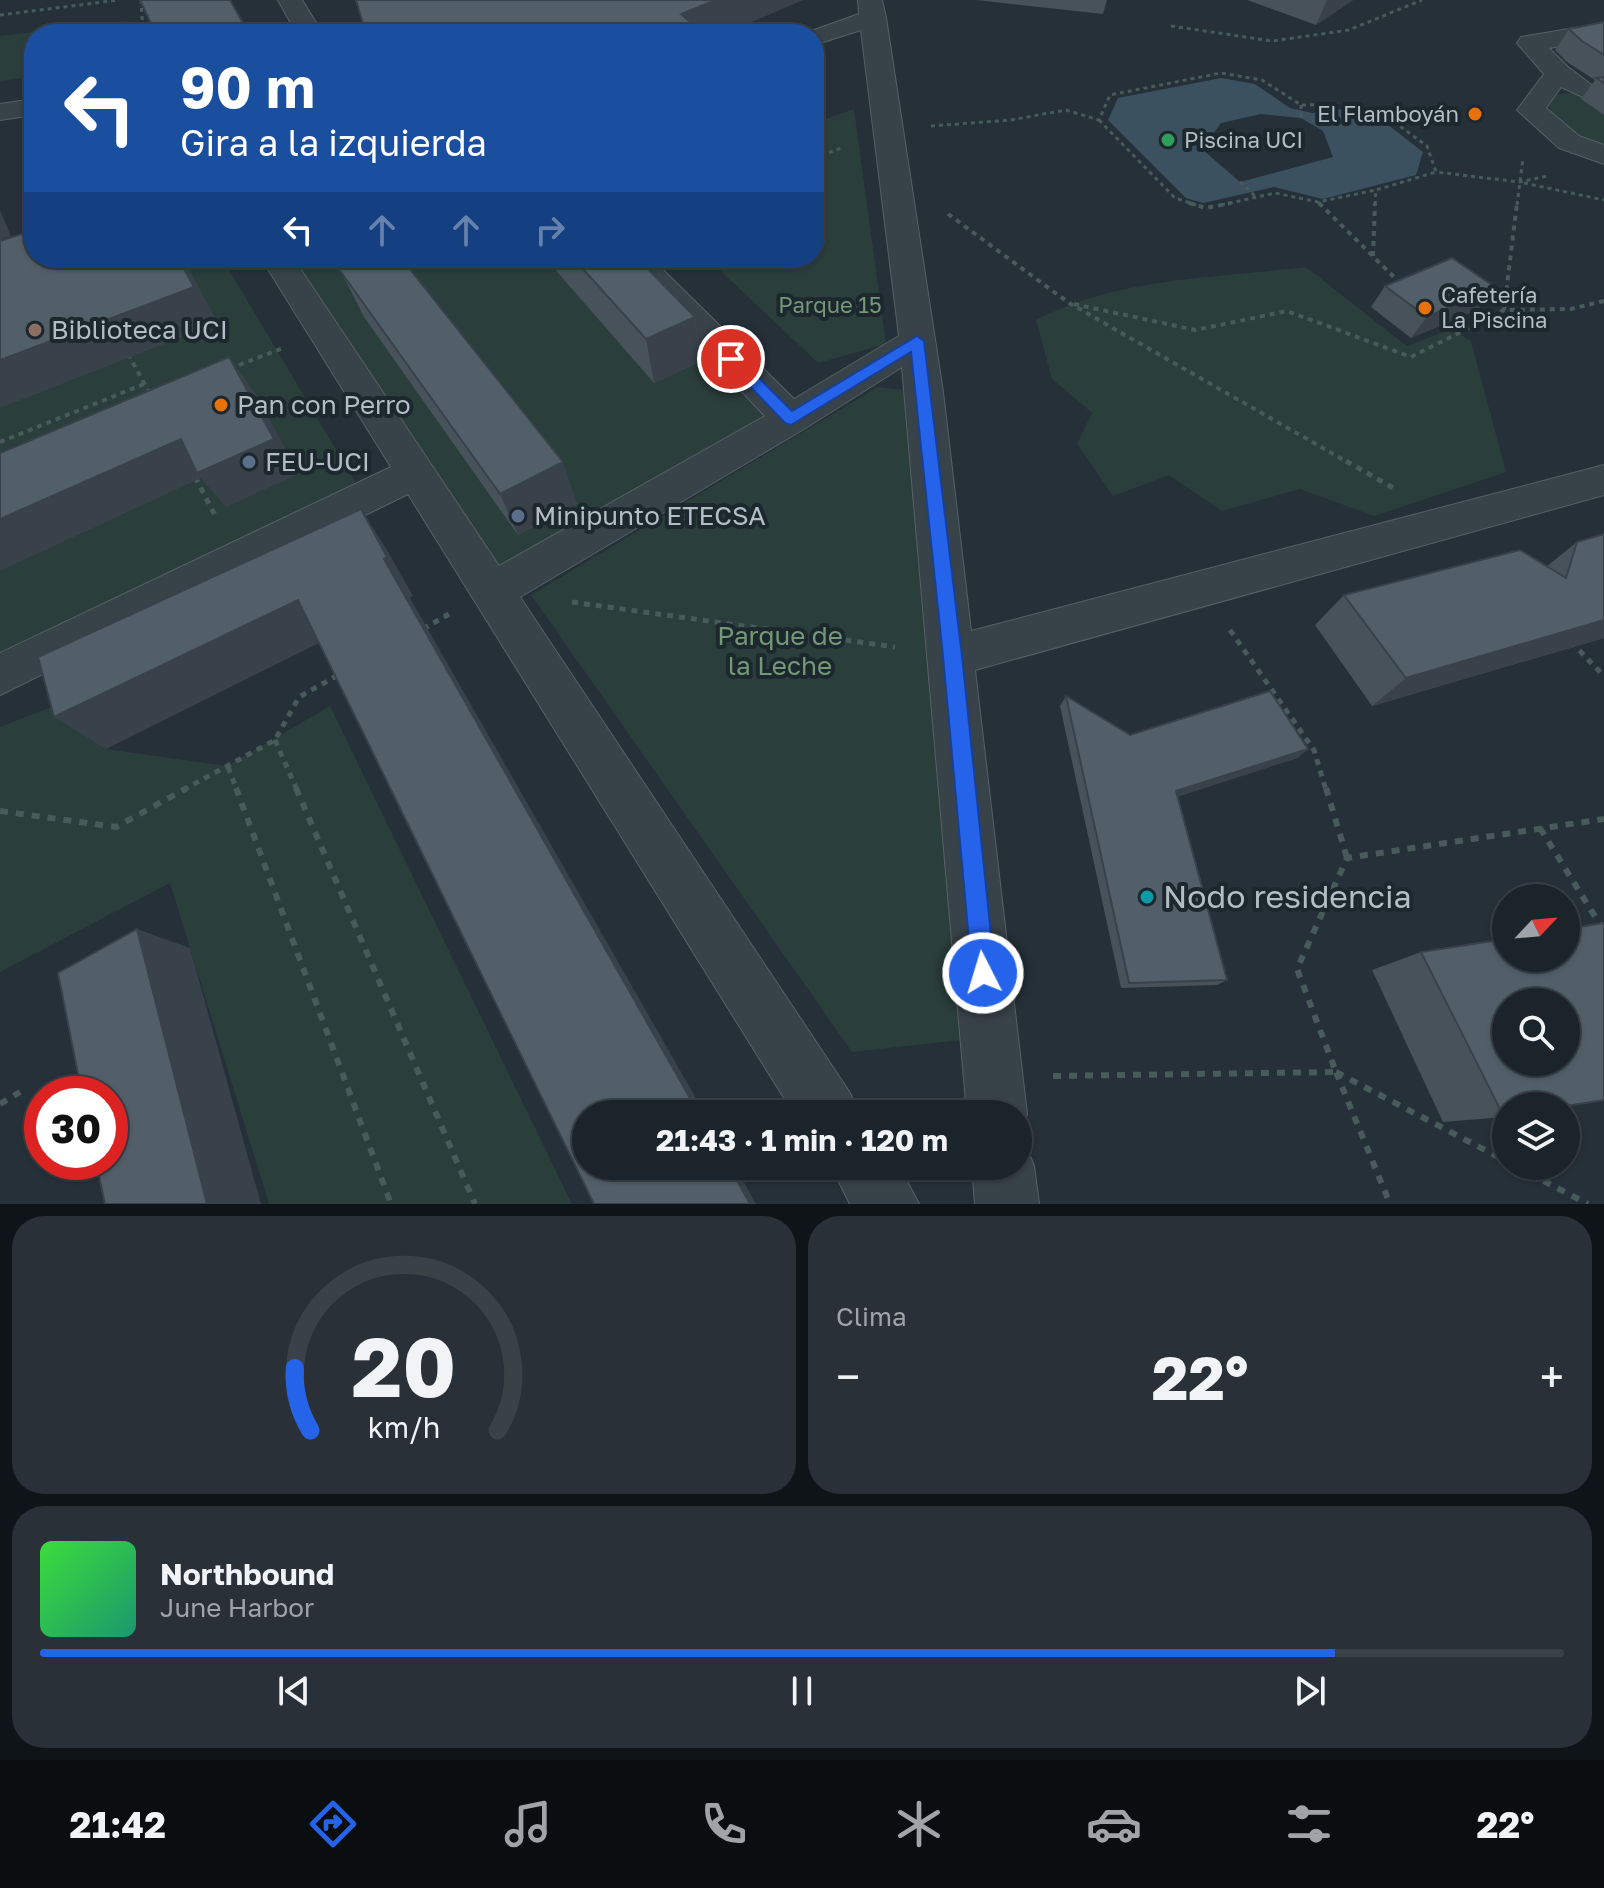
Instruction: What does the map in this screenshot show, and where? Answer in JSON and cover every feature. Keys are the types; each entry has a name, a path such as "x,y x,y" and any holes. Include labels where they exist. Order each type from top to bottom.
{"street":[{"path":"290,0 304,24"},
{"path":"824,32 872,9 917,341 953,656 995,1095"},
{"path":"1583,89 1558,73 1530,43 1604,31"},
{"path":"1558,73 1531,110 1569,142 1604,155"},
{"path":"283,268 820,1100"},
{"path":"642,268 791,419"},
{"path":"492,591 791,419 917,341"},
{"path":"0,675 415,473"},
{"path":"953,656 1604,480"},
{"path":"871,1180 887,1204"},
{"path":"1004,1180 1007,1204"}],"path":[{"path":"0,15 118,0"},
{"path":"141,0 142,24"},
{"path":"1171,26 1272,41 1349,30 1422,0"},
{"path":"1099,120 1110,95 1221,73 1262,80 1301,105 1353,104 1382,113 1427,146 1436,172"},
{"path":"1301,105 1301,118"},
{"path":"889,129 1011,120 1066,110 1099,120 1175,198 1206,208 1275,193 1318,202 1376,190 1436,172 1519,182 1604,200"},
{"path":"1504,310 1531,110"},
{"path":"1519,182 1561,174"},
{"path":"896,175 1069,303 1451,521"},
{"path":"1240,182 1256,197"},
{"path":"1373,256 1376,190"},
{"path":"1318,202 1397,280"},
{"path":"1069,303 1195,330 1287,311 1411,357 1504,310 1571,309 1604,301"},
{"path":"121,342 154,401"},
{"path":"0,442 144,384"},
{"path":"189,467 239,559"},
{"path":"1201,589 1314,750 1347,858 1297,969 1390,1204"},
{"path":"409,636 492,591 953,656"},
{"path":"1566,637 1604,676"},
{"path":"0,811 116,827 275,740 299,697 354,667"},
{"path":"275,740 475,1204"},
{"path":"227,766 391,1204"},
{"path":"1347,858 1604,819"},
{"path":"1540,828 1604,931"},
{"path":"995,1095 1336,1072 1492,1154"},
{"path":"0,1104 20,1092"},
{"path":"1542,1180 1588,1204"}],"green space":[{"path":"24,33 24,78 0,81 0,36"},
{"path":"1578,94 1604,108 1604,147 1571,130 1551,111 1547,103 1553,96"},
{"name":"Parque 15","path":"854,109 886,344 818,363 718,268 824,268 824,120"},
{"path":"1306,267 1407,346 1451,329 1471,341 1506,472 1374,516 1300,489 1222,511 1169,475 1113,496 1077,444 1092,413 1052,379 1036,320 1067,306 1133,287"},
{"path":"47,268 228,268 360,490 0,660 0,275"},
{"path":"283,268 642,268 791,419 492,591"},
{"name":"Parque de la Leche","path":"878,387 924,392 989,1037 852,1052 531,595"},
{"path":"89,692 106,749 227,766 330,706 572,1204 269,1204 170,883 0,972 0,727"}],"water":[{"name":"Piscina UCI","path":"1221,78 1255,84 1290,108 1312,113 1352,108 1374,114 1423,152 1416,175 1323,199 1274,187 1203,203 1186,198 1108,120 1118,98","holes":["1261,114 1301,118 1323,131 1333,157 1240,182 1202,149 1221,123"]}],"building":[{"path":"140,0 230,0 243,24 151,24"},
{"path":"356,0 716,0 681,14 693,24 363,24"},
{"path":"1604,22 1604,55 1569,29"},
{"path":"24,233 24,268 184,268 194,287 0,360 0,241"},
{"path":"1452,258 1495,287 1427,317 1385,286"},
{"path":"339,268 409,268 563,462 500,494"},
{"path":"582,268 647,268 695,317 646,339"},
{"path":"229,357 274,439 197,473 181,439 0,519 0,453"},
{"path":"361,509 387,557 384,559 691,1100 572,1100 572,1159 298,600 54,717 38,657"},
{"path":"1604,534 1604,620 1406,678 1344,595 1520,550 1566,578 1577,542"},
{"path":"1270,691 1308,749 1176,791 1227,980 1129,983 1066,696 1130,735"},
{"path":"1604,923 1604,1100 1580,1104 1580,1092 1492,1093 1421,952 1492,941 1492,972 1580,972 1580,927"},
{"path":"137,929 207,1204 105,1204 100,1180 128,1180 128,1076 78,1076 58,973"},
{"path":"582,1180 737,1180 750,1204 594,1204"}],"place":[{"name":"El Flamboyán","path":"1475,114"},
{"name":"Piscina UCI","path":"1168,140"},
{"name":"Cafetería La Piscina","path":"1425,308"},
{"name":"Biblioteca UCI","path":"35,330"},
{"name":"Pan con Perro","path":"221,405"},
{"name":"FEU-UCI","path":"249,462"},
{"name":"Minipunto ETECSA","path":"518,516"},
{"name":"Nodo residencia","path":"1147,897"}],"route":[{"path":"731,359 791,419 917,341 953,656 983,973"}]}
